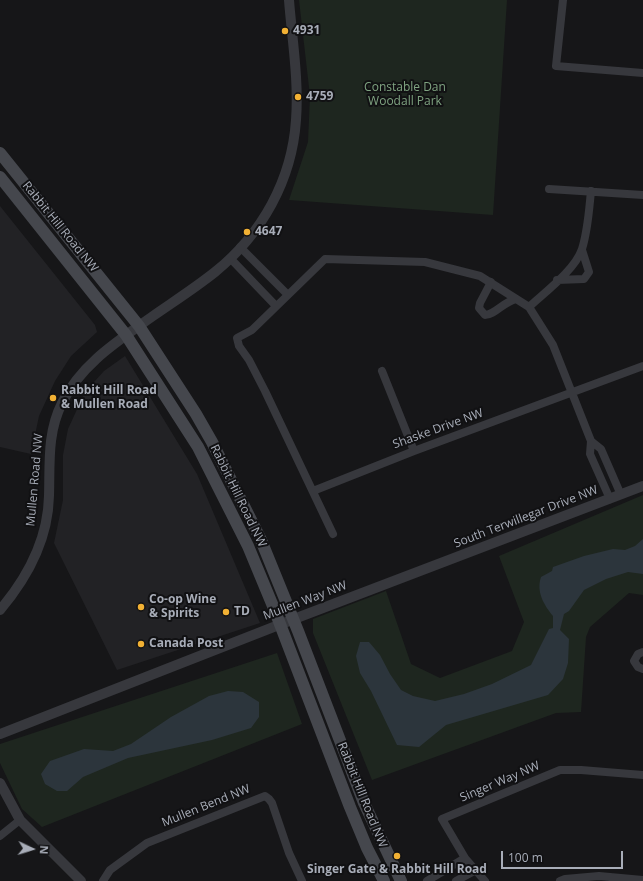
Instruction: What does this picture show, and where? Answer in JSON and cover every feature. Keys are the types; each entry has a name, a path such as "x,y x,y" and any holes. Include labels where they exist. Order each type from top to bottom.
{"main road":[{"name":"Rabbit Hill Road NW","path":"0,153 139,326 212,442 261,540 294,619 364,803 400,881"},
{"name":"Rabbit Hill Road NW","path":"0,177 126,335 198,446 248,546 350,807 367,848 384,881"}],"street":[{"path":"139,326 214,272 230,258 260,224 283,180 291,152 296,109 289,0"},
{"path":"563,0 556,66 643,74"},
{"path":"549,189 643,195"},
{"path":"529,307 574,264 582,250 588,226 591,191"},
{"path":"240,247 288,295"},
{"path":"557,280 584,279 588,272 582,250"},
{"path":"230,258 276,306"},
{"path":"333,534 252,366 239,346 237,338 252,330 325,259 425,262 480,276 529,307 553,345 591,441 590,454 610,499"},
{"path":"491,282 479,308 485,315 494,313 507,301 516,299"},
{"name":"Mullen Road NW","path":"0,610 21,584 38,550 45,529 49,496 49,454 51,434 62,404 77,379 94,360 139,326"},
{"name":"Shaske Drive NW","path":"313,491 414,451 643,366"},
{"path":"382,371 414,451"},
{"path":"591,441 601,449 621,495"},
{"name":"South Terwillegar Drive NW","path":"418,572 643,486"},
{"name":"Mullen Way NW","path":"0,734 418,572"},
{"path":"643,652 638,654 634,661 638,668 643,669"},
{"name":"Singer Way NW","path":"485,881 465,858 442,819 560,770 581,770 643,775"},
{"path":"0,783 20,820 81,881"},
{"name":"Mullen Bend NW","path":"103,881 110,870 147,843 265,796 272,803 289,853 302,881"},
{"path":"0,836 20,820"},
{"path":"427,881 465,858"},
{"path":"456,881 476,870"},
{"path":"560,881 565,879 599,876 643,880"}],"shaded area":[{"path":"0,206 95,325 97,332 71,356 55,381 39,416 31,454 0,447"},
{"path":"125,356 197,474 260,623 117,670 54,543 63,500 63,455 68,429 85,392 104,371"},
{"path":"643,539 643,574 628,572 606,579 584,590 569,611 564,614 560,630 569,639 568,663 563,679 548,695 446,725 419,747 397,745 371,691 360,673 356,656 360,642 369,642 380,655 390,674 401,690 413,696 435,701 464,694 492,684 531,665 549,629 553,628 553,616 544,603 540,593 541,577 552,571 553,567 584,556 613,549 625,550 635,546"},
{"path":"228,691 243,692 259,702 259,717 251,728 212,740 128,758 83,777 67,791 57,791 45,784 41,774 50,761 84,749 113,751 131,744 171,717 209,696"}],"green space":[{"name":"Constable Dan Woodall Park","path":"299,0 507,0 493,215 289,200 308,142 310,96"},
{"path":"643,495 643,595 629,593 590,627 586,637 581,712 556,713 372,780 313,633 313,619 386,591 411,664 440,678 512,651 524,622 499,556"},
{"path":"277,653 302,724 42,827 22,809 0,763 0,744"}],"place":[{"name":"4931","path":"285,31"},
{"name":"4759","path":"298,97"},
{"name":"4647","path":"247,232"},
{"name":"Rabbit Hill Road & Mullen Road","path":"53,398"},
{"name":"Co-op Wine & Spirits","path":"141,607"},
{"name":"TD","path":"226,612"},
{"name":"Canada Post","path":"141,644"},
{"name":"Singer Gate & Rabbit Hill Road","path":"397,856"}]}
